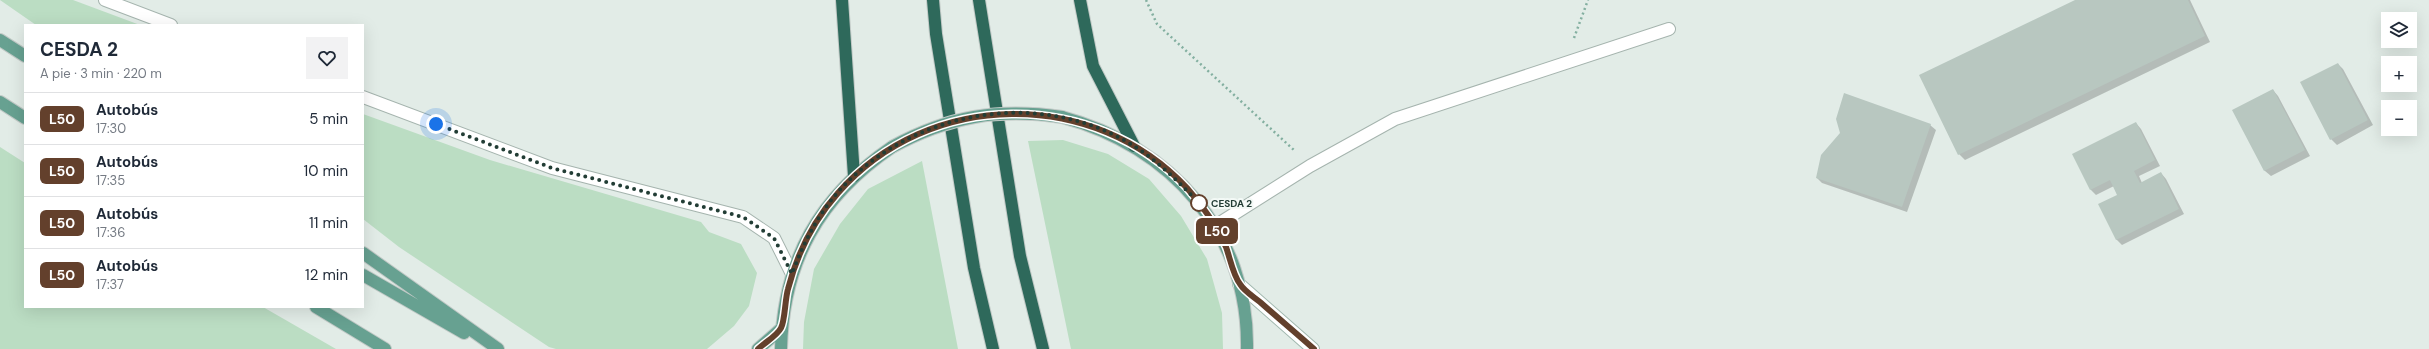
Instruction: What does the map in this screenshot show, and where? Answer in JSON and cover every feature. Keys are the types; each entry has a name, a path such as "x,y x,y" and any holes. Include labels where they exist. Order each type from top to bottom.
{"highway":[{"path":"842,0 854,176"},
{"path":"933,0 936,34 974,268 993,349"},
{"path":"979,0 1020,256 1043,349"},
{"path":"1080,0 1093,66 1134,146"}],"main road":[{"path":"0,40 24,55"},
{"path":"0,102 24,117"},
{"path":"781,349 782,328 792,274 811,231 838,193 854,176 892,147 918,133 945,123 974,116 1025,113 1062,117 1093,126 1134,146 1154,158 1182,184 1215,226 1225,244 1239,284 1245,310 1247,349"},
{"path":"364,254 498,349"},
{"path":"364,276 493,349"},
{"path":"318,308 385,349"},
{"path":"758,349 782,328"}],"street":[{"path":"105,0 168,24"},
{"path":"1215,226 1310,166 1395,119 1564,65 1669,29"},
{"path":"364,97 552,168 743,217 774,238 792,274"},
{"path":"1239,284 1314,349"}],"path":[{"path":"1146,0 1157,24 1245,104 1310,166"},
{"path":"1564,65 1588,0"}],"green space":[{"path":"0,0 73,0 137,24 35,24"},
{"path":"364,114 490,160 701,222 709,232 741,244 757,273 749,306 734,326 707,349 556,349 549,347 399,247 364,220"},
{"path":"1063,140 1108,154 1149,179 1181,216 1207,259 1222,313 1223,349 1071,349 1028,141"},
{"path":"0,147 24,162 24,308 265,308 336,349 0,349"},
{"path":"922,161 958,349 803,349 804,322 814,269 840,224 868,189"}],"building":[{"path":"2075,0 2188,0 2205,36 1958,155 1919,75"},
{"path":"2338,63 2368,120 2330,140 2300,82"},
{"path":"2273,89 2305,150 2264,171 2232,110"},
{"path":"1844,93 1931,124 1902,207 1816,178 1821,155 1840,133 1836,119"},
{"path":"2136,122 2155,160 2134,171 2140,183 2161,172 2179,209 2116,240 2098,204 2117,195 2110,180 2090,190 2072,154"}],"bus line":[{"name":"L50","path":"758,349 782,328 787,291 792,274 800,252 811,231 823,212 854,176 892,147 918,133 945,123 974,116 1003,113 1033,113 1062,117 1087,124 1112,134 1154,158 1187,189 1215,226 1225,244 1239,284 1314,349"}],"place":[{"name":"CESDA 2","path":"1199,203"}],"route":[{"path":"436,124 552,168 743,217 774,238 792,274 800,252 823,212 854,176 892,147 918,133 945,123 974,116 1003,113 1033,113 1062,117 1087,124 1112,134 1154,158 1171,173 1199,203"}]}
